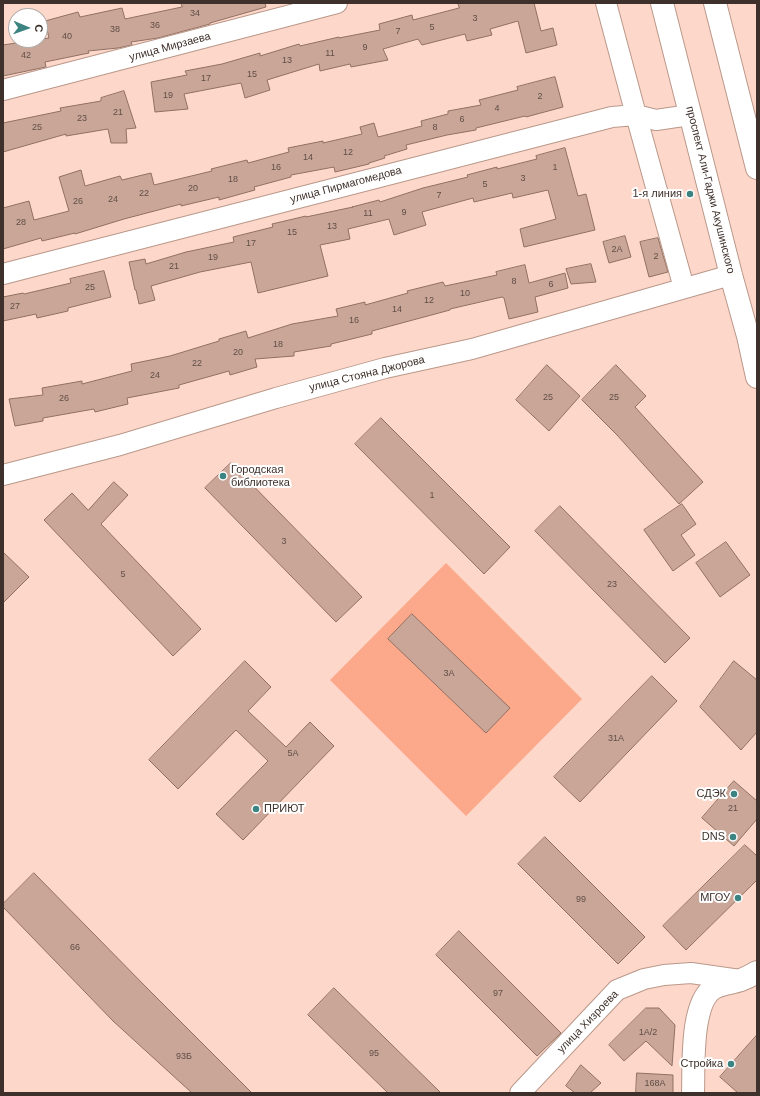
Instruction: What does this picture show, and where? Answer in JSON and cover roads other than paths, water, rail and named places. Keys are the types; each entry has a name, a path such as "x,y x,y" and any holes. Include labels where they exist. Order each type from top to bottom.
{"main road":[{"name":"проспект Али-Гаджи Акушинского","path":"662,3 757,376"},
{"path":"715,3 757,168"},
{"path":"693,1093 694,1044 700,1006 714,988 752,977"}],"street":[{"name":"улица Мирзаева","path":"3,90 337,3"},
{"path":"606,3 684,288"},
{"name":"улица Пирмагомедова","path":"3,274 612,116 636,115 656,120 690,115"},
{"name":"улица Стояна Джорова","path":"3,475 120,445 276,398 378,370 472,349 731,275"},
{"name":"улица Хизроева","path":"520,1093 617,990 644,979 664,975 691,973 752,977"}],"place":[{"name":"1-я линия","path":"690,194"},
{"name":"Городская библиотека","path":"223,476"},
{"name":"СДЭК","path":"734,794"},
{"name":"ПРИЮТ","path":"256,809"},
{"name":"DNS","path":"733,837"},
{"name":"МГОУ","path":"738,898"},
{"name":"Стройка","path":"731,1064"}]}
